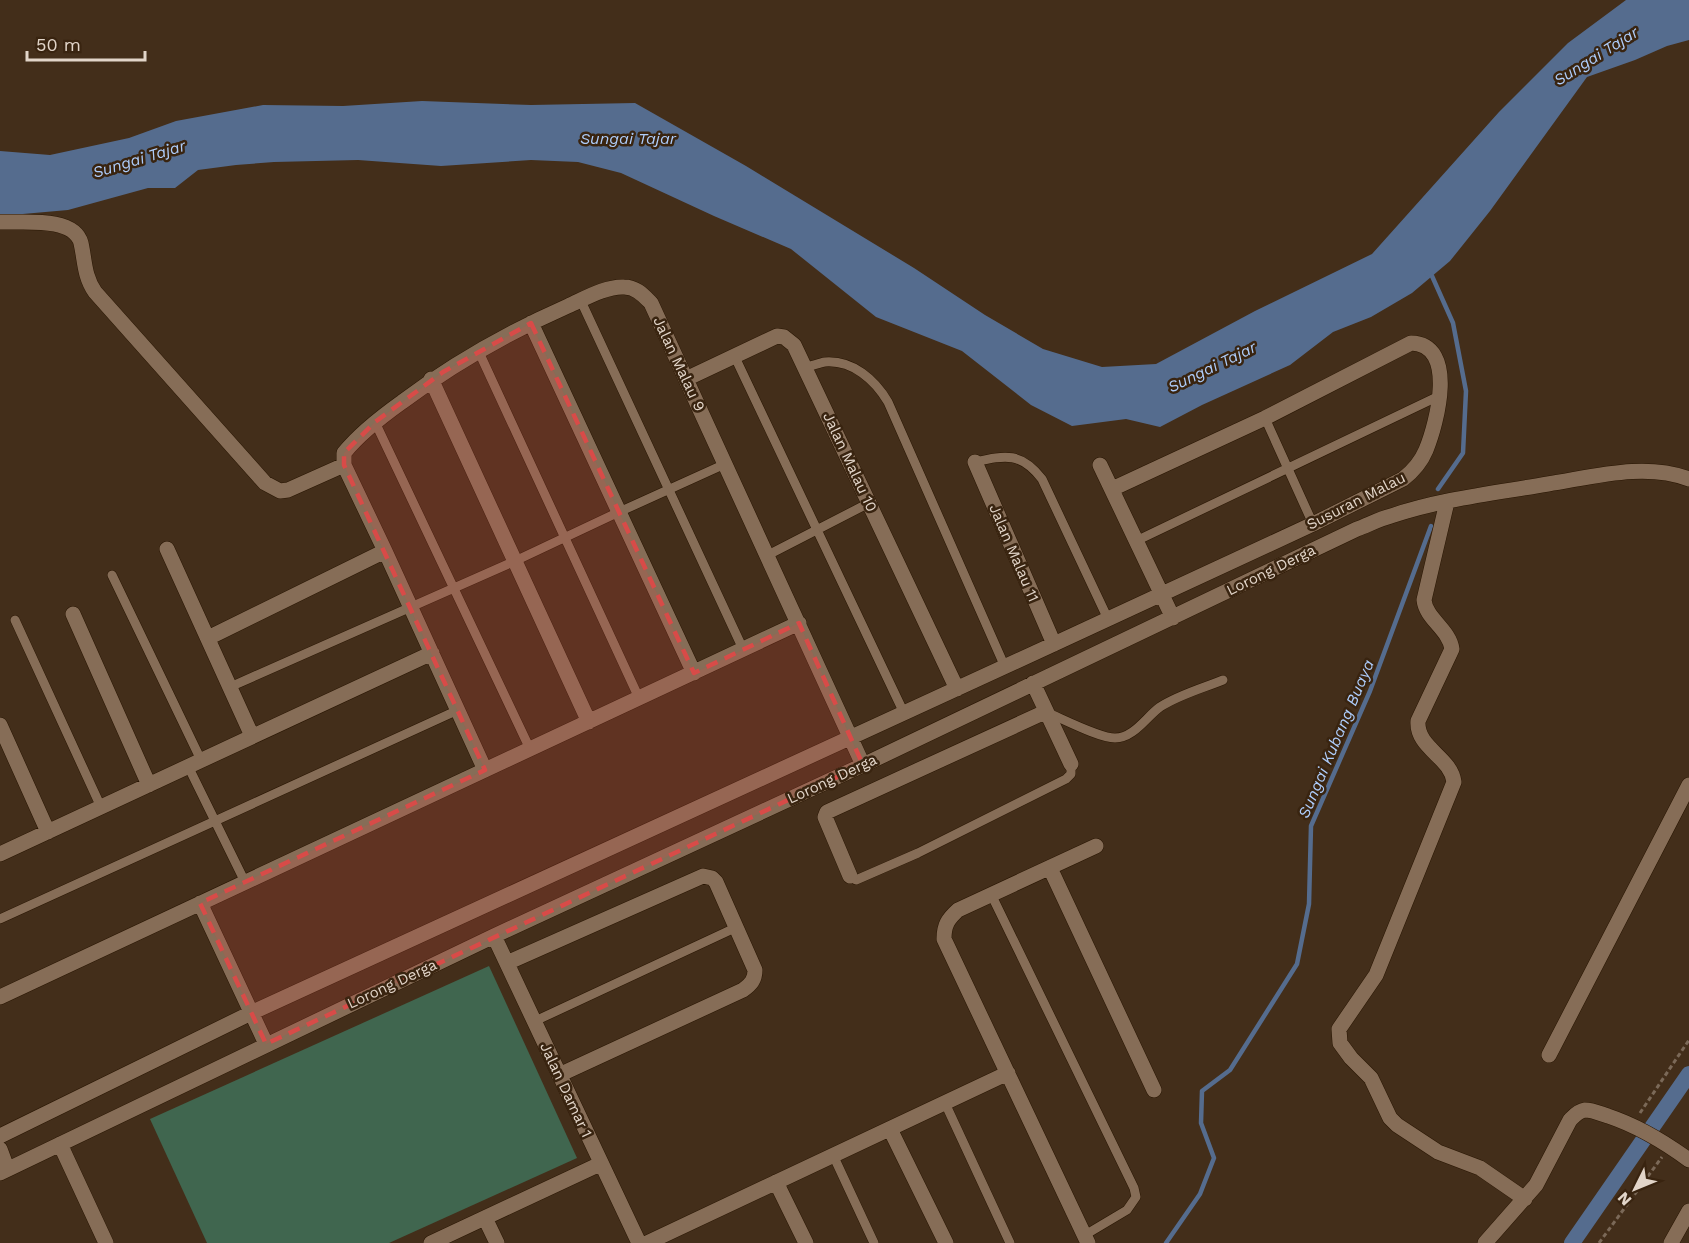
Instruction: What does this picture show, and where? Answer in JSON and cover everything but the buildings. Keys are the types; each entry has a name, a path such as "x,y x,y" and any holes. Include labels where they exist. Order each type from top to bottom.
{"street":[{"path":"0,222 60,224 77,234 85,273 95,292 265,483 280,491 288,490 344,465 485,770"},
{"name":"Jalan Malau 9","path":"344,465 344,453 375,422 431,379 478,350 581,301 614,288 633,288 651,303 863,765"},
{"path":"531,323 694,673"},
{"name":"Jalan Malau 10","path":"686,379 777,336 784,337 794,345 957,689"},
{"name":"Susuran Malau","path":"0,1136 251,1012 1005,667 1403,480 1412,472 1426,451 1441,395 1438,362 1428,347 1420,343 1411,343 1265,418"},
{"path":"431,379 589,722"},
{"path":"1112,489 1265,418"},
{"name":"Jalan Malau 11","path":"975,462 1054,644"},
{"path":"1101,465 1173,618"},
{"name":"Lorong Derga","path":"3,1171 266,1044 863,765 1033,682 1173,618 1276,566 1356,530 1391,516 1447,502 1625,473 1654,471 1689,479"},
{"path":"1447,502 1424,600 1427,610 1450,639 1452,649 1417,727 1426,744 1452,773 1454,782 1376,975 1340,1029 1340,1043 1371,1078 1390,1118 1397,1125 1438,1152 1480,1168 1525,1199"},
{"path":"167,549 252,736"},
{"path":"208,638 385,551"},
{"path":"73,614 148,785"},
{"path":"0,997 799,623"},
{"path":"0,854 432,653"},
{"path":"1033,682 1071,764"},
{"path":"850,876 825,818 827,813 1045,712"},
{"path":"0,725 48,832"},
{"path":"1549,1054 1689,786"},
{"path":"1087,1239 944,939 944,928 949,918 958,910 1096,846"},
{"path":"1050,868 1154,1090"},
{"path":"507,963 703,876 712,878 716,882 737,927 755,970 755,977 751,984 732,995 559,1075"},
{"path":"200,903 266,1044"},
{"name":"Jalan Damar 1","path":"494,936 639,1243"},
{"path":"647,1243 1008,1073"},
{"path":"1485,1243 1536,1185 1570,1120 1584,1110 1634,1125 1668,1144 1689,1160"},
{"path":"890,1129 946,1243"},
{"path":"60,1144 106,1243"},
{"path":"0,1149 3,1171"},
{"path":"432,1243 600,1164"},
{"path":"776,1182 806,1243"},
{"path":"1671,1243 1689,1211"},
{"path":"485,1218 497,1243"}],"lane":[{"path":"581,301 743,649"},
{"path":"478,350 639,698"},
{"path":"734,356 904,713"},
{"path":"806,367 825,362 845,365 872,380 880,389 888,402 1005,667"},
{"path":"1136,541 1441,395"},
{"path":"1265,418 1313,524"},
{"path":"375,422 530,749"},
{"path":"975,462 1011,456 1020,459 1035,470 1042,479 1108,619"},
{"path":"230,687 515,561 725,464"},
{"path":"768,555 869,503"},
{"path":"112,575 195,763 214,820 245,882"},
{"path":"15,620 101,807"},
{"path":"1045,712 1099,734 1118,738 1134,731 1166,703 1223,680"},
{"path":"0,919 458,710"},
{"path":"850,876 856,880 918,853 1066,778 1071,774 1071,764"},
{"path":"991,894 1134,1188 1136,1197 1127,1210 1087,1239"},
{"path":"535,1022 737,927"},
{"path":"945,1103 1010,1243"},
{"path":"833,1155 874,1243"}],"path":[{"path":"1634,1125 1689,1040"},
{"path":"1599,1243 1668,1144"}],"highlighted area":[{"path":"531,323 694,673 799,623 863,765 266,1044 200,903 485,770 344,465 344,453 375,422 443,372"}],"green space":[{"path":"489,966 577,1158 389,1243 207,1243 150,1119"}],"water":[{"name":"Sungai Tajar","path":"1626,0 1689,0 1689,40 1667,46 1587,77 1490,211 1450,261 1412,293 1371,317 1333,332 1290,365 1160,427 1126,419 1072,426 1031,405 962,351 876,317 791,249 621,173 578,162 531,160 441,166 358,160 236,165 198,170 175,188 148,188 68,210 0,216 0,151 50,155 129,138 176,121 263,105 343,106 422,101 531,105 635,103 746,166 1043,349 1102,367 1156,364 1255,311 1372,254 1499,112 1568,43"}],"waterway":[{"name":"Sungai Kubang Buaya","path":"1427,273 1432,276 1453,323 1466,391 1463,453 1438,489"},
{"name":"Sungai Kubang Buaya","path":"1166,1243 1200,1194 1214,1158 1201,1123 1202,1091 1230,1070 1297,964 1309,904 1311,826 1370,691 1431,526"},
{"path":"1572,1243 1689,1074"}]}
